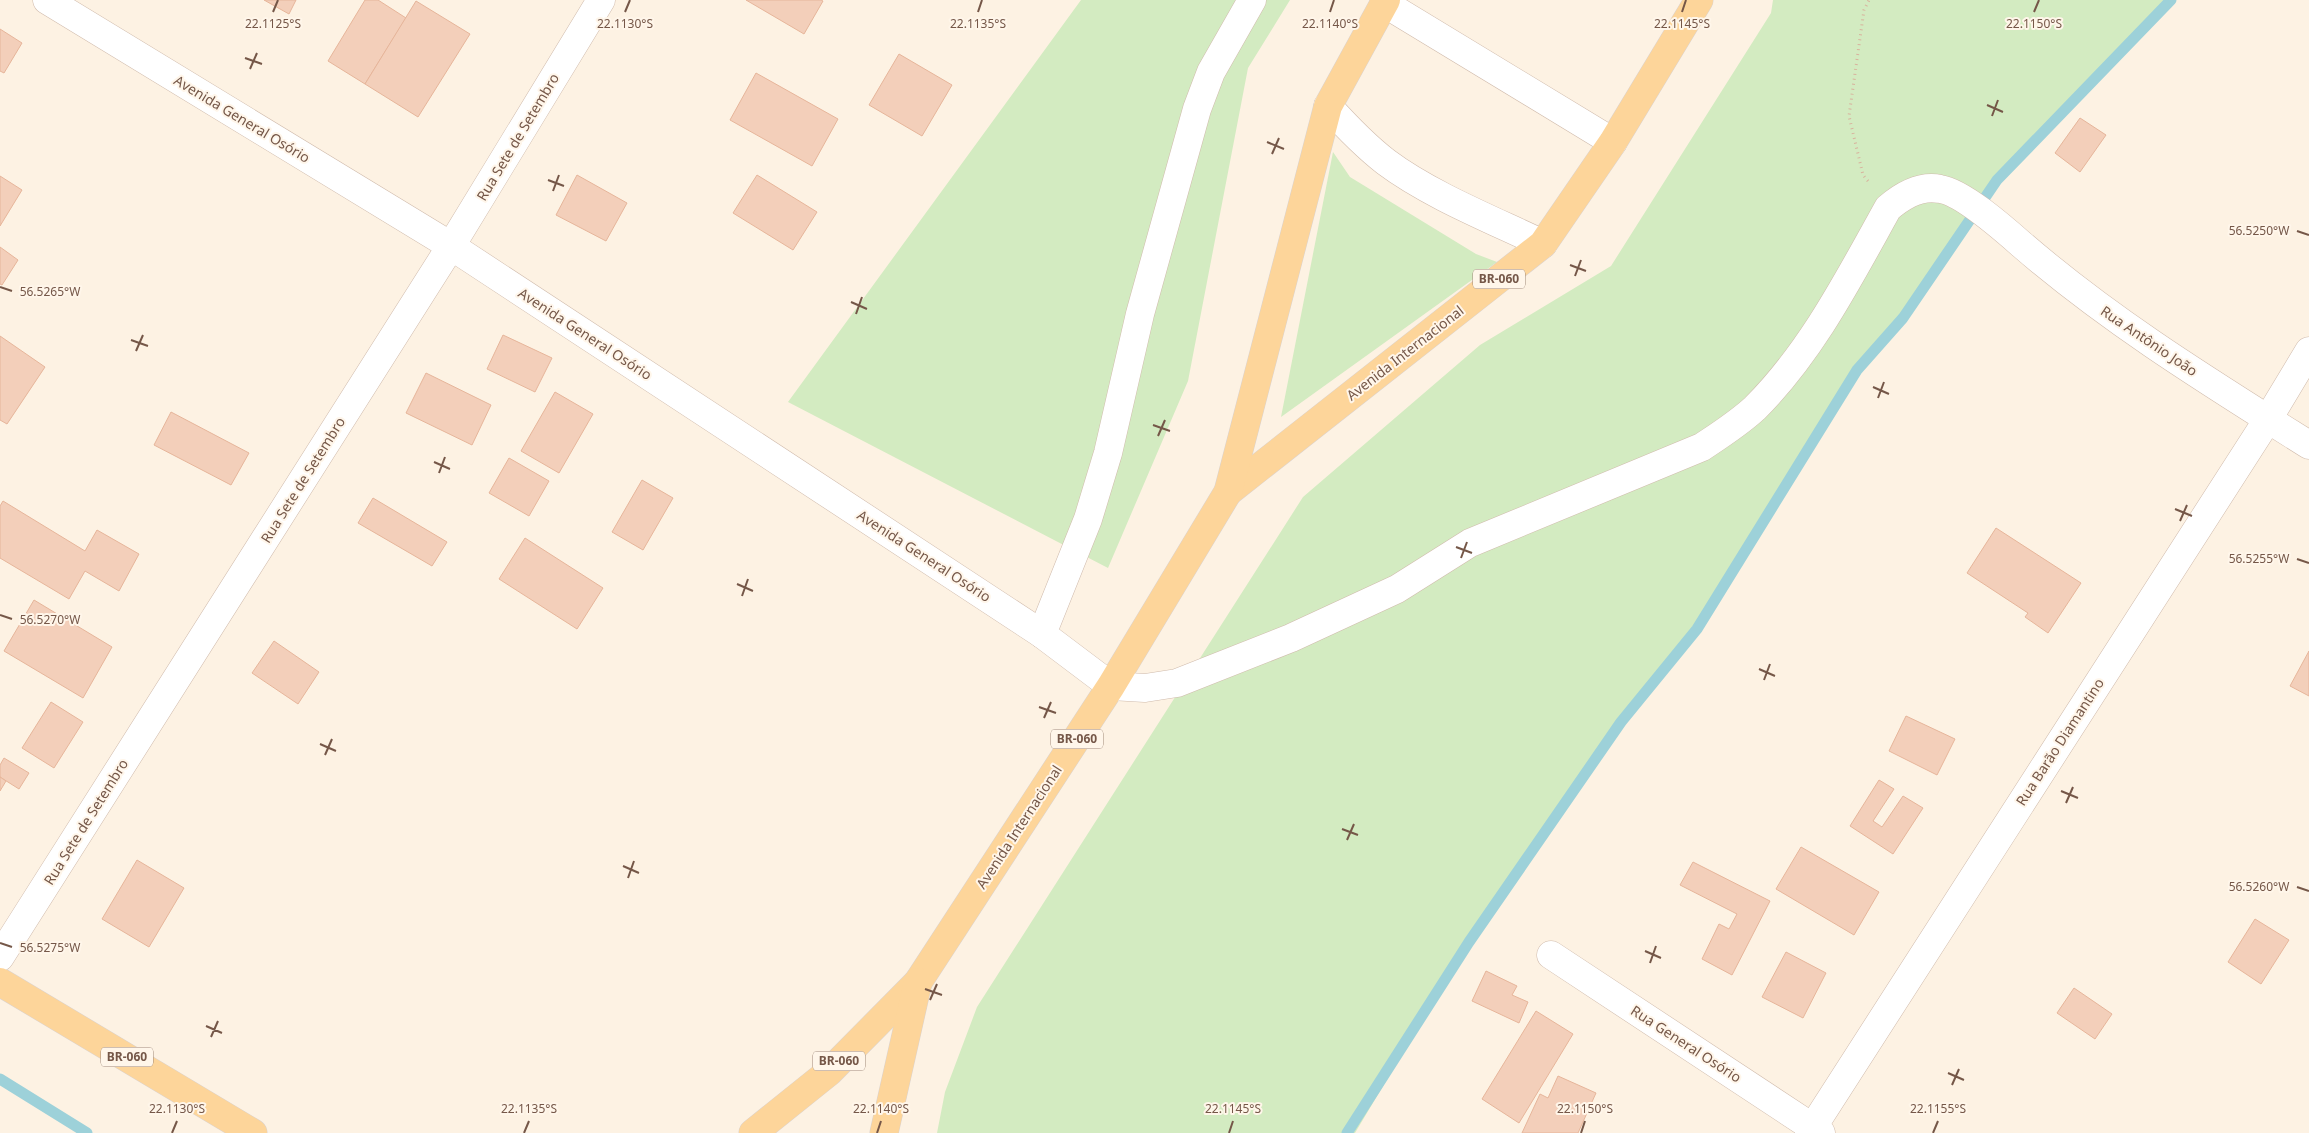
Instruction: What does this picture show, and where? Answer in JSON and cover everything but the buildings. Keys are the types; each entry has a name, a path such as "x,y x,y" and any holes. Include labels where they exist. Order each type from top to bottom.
{"main road":[{"name":"Avenida Internacional","path":"1228,492 1543,244 1613,142 1699,0"},
{"name":"Avenida Internacional","path":"753,1133 829,1072 918,982 1111,686 1228,492 1328,106 1385,2"},
{"name":"BR-060","path":"0,982 253,1133"},
{"name":"Avenida Internacional","path":"884,1133 918,982"}],"street":[{"name":"Avenida General Osório","path":"47,0 451,246 1042,634 1111,686"},
{"name":"Rua Sete de Setembro","path":"0,957 451,246 601,0"},
{"path":"1042,634 1088,519 1108,453 1140,314 1197,109 1211,72 1252,0"},
{"path":"1385,2 1613,142"},
{"path":"1328,106 1356,137 1387,163 1423,185 1543,244"},
{"name":"Rua Antônio João","path":"1888,208 1903,196 1921,190 1940,188 1956,195 1999,225 2088,300 2142,338 2309,445"},
{"path":"1111,686 1145,688 1177,683 1291,638 1397,589 1470,543 1702,447 1734,426 1755,408 1806,349 1888,208"},
{"name":"Rua Barão Diamantino","path":"1814,1131 2268,419 2309,351"},
{"name":"Rua General Osório","path":"1551,955 1814,1131"}],"path":[{"path":"1869,0 1864,10 1849,116 1864,175 1888,208"}],"green space":[{"path":"1081,0 1290,0 1248,68 1188,381 1108,568 788,402"},
{"path":"1773,0 2171,0 1997,180 1903,318 1857,370 1697,629 1621,722 1469,942 1355,1133 937,1133 945,1092 977,1007 1303,497 1480,345 1611,266 1771,13"},
{"path":"1333,152 1350,177 1476,254 1497,262 1281,417"}],"waterway":[{"path":"1347,1133 1469,942 1621,722 1697,629 1857,370 1903,318 1997,180 2171,0"},
{"path":"0,1079 87,1133"}]}
